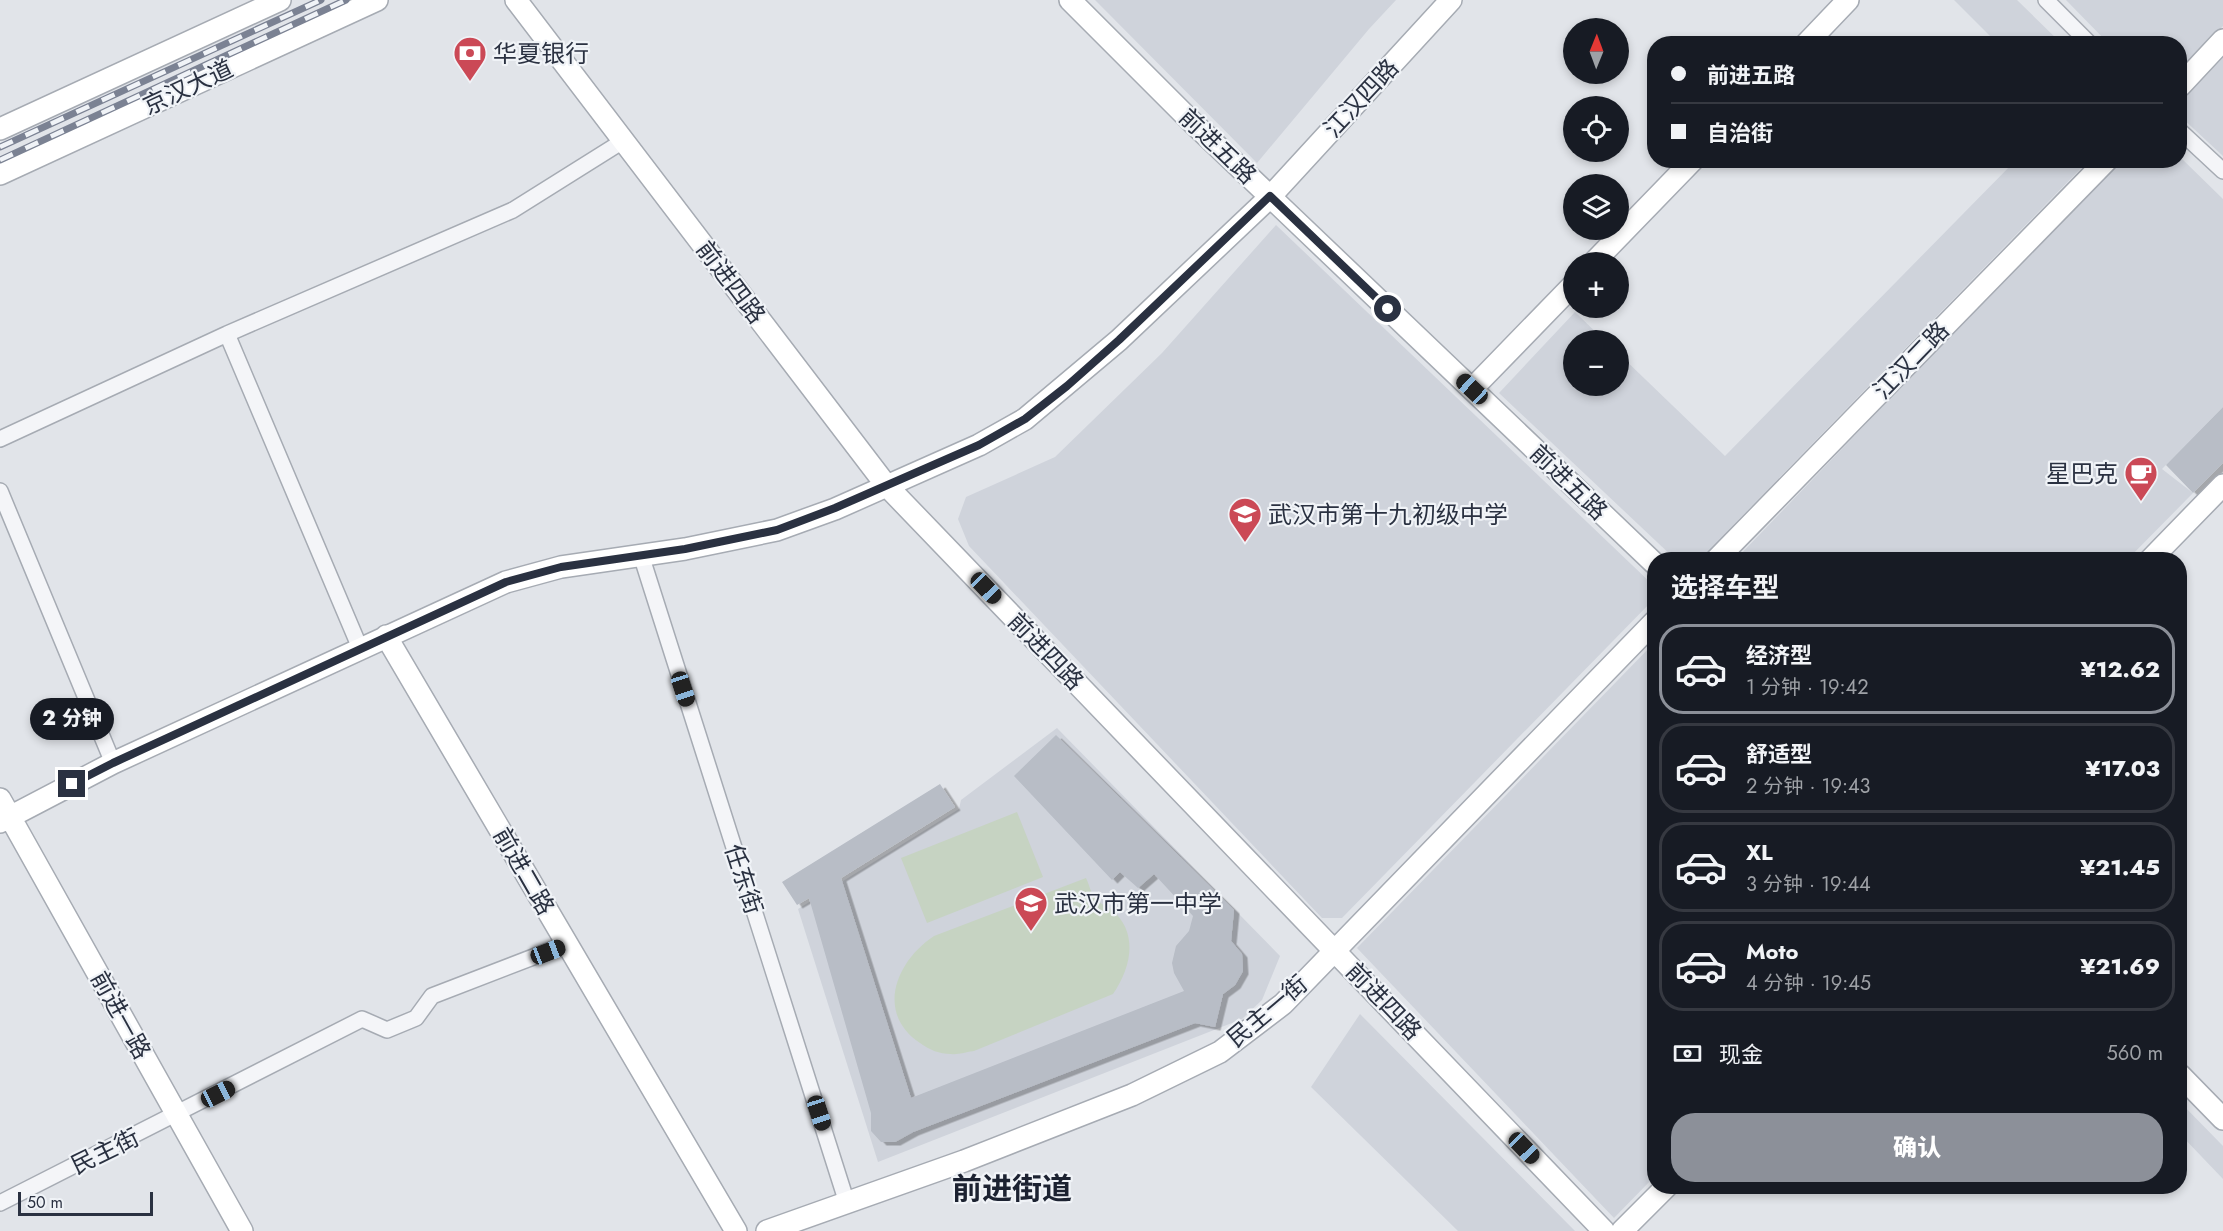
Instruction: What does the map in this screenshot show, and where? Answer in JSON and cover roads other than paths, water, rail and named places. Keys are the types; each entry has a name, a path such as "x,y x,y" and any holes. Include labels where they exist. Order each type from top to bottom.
{"street":[{"name":"京汉大道","path":"0,129 280,0"},
{"name":"京汉大道","path":"0,174 377,0"},
{"name":"前进四路","path":"516,0 886,485 1604,1231"},
{"name":"前进五路","path":"1071,0 1270,196 1647,556"},
{"name":"江汉四路","path":"3,813 506,582 561,567 685,549 777,530 835,508 979,445 1025,419 1119,340 1270,196 1451,0"},
{"path":"1814,36 1848,0"},
{"path":"2046,0 2082,36"},
{"path":"2187,79 2223,40"},
{"path":"2187,138 2223,171"},
{"path":"0,439 227,334 513,210 623,141"},
{"path":"1604,252 1685,168"},
{"name":"江汉二路","path":"1724,552 2099,168"},
{"path":"1472,389 1563,295"},
{"path":"227,334 360,648"},
{"path":"2158,552 2223,485"},
{"path":"0,491 113,763"},
{"name":"任东街","path":"641,555 847,1203"},
{"name":"民主一街","path":"767,1231 964,1161 1132,1095 1220,1052 1283,1004 1647,629"},
{"name":"前进二路","path":"386,636 736,1231"},
{"name":"前进一路","path":"3,813 242,1231"},
{"name":"民主街","path":"0,1203 362,1019 387,1030 417,1018 432,996 567,944"},
{"path":"2187,1082 2223,1119"},
{"path":"1622,1231 1659,1194"}],"railway":[{"path":"0,147 321,0"},
{"path":"0,160 346,0"}],"place":[{"name":"华夏银行","path":"470,82"},
{"name":"星巴克","path":"2141,502"},
{"name":"武汉市第十九初级中学","path":"1245,543"},
{"name":"武汉市第一中学","path":"1031,932"}],"district":[{"name":"前进街道","path":"1012,1188"}]}
